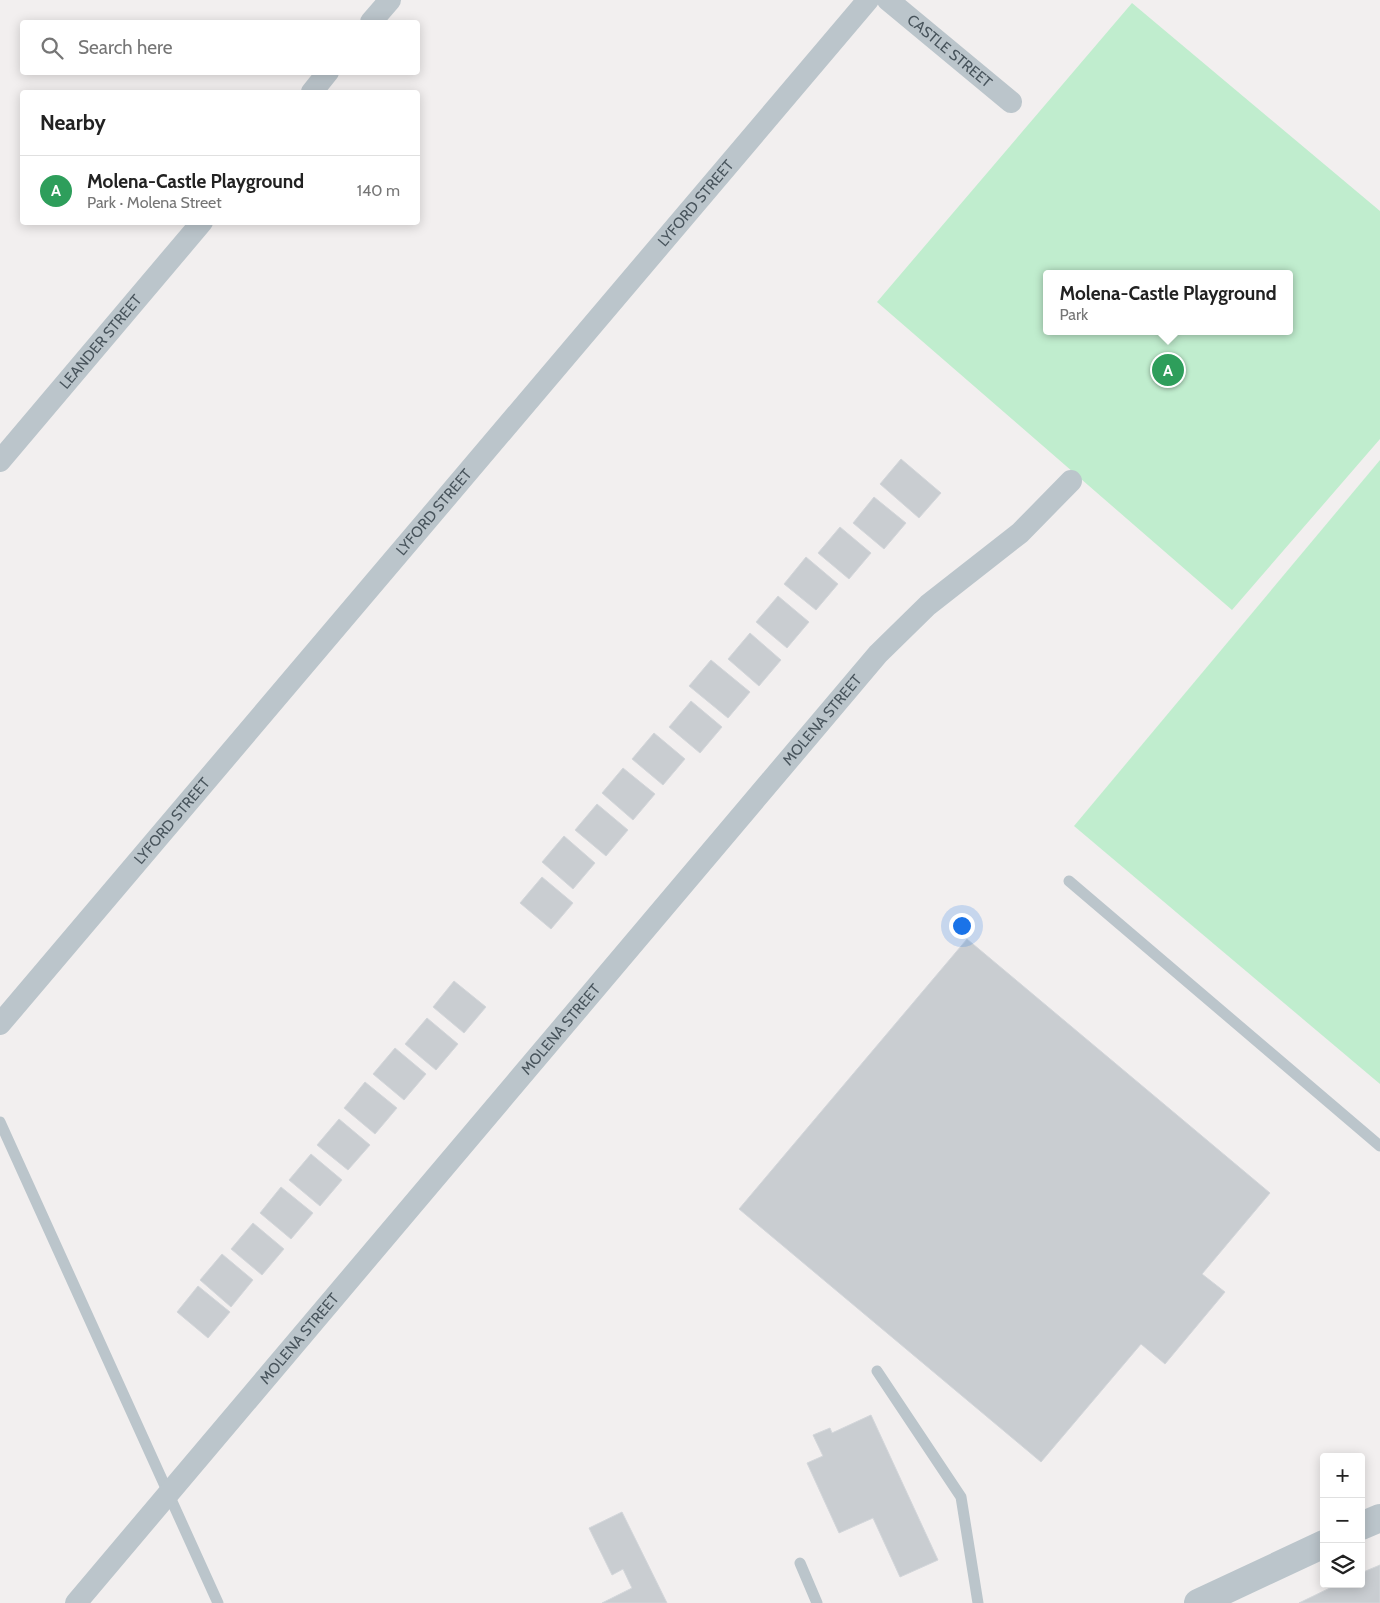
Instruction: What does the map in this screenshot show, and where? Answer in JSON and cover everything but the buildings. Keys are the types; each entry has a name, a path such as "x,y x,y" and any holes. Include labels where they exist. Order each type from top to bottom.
{"street":[{"path":"373,20 390,0"},
{"name":"LYFORD STREET","path":"0,1024 868,0"},
{"name":"CASTLE STREET","path":"888,0 1011,102"},
{"path":"314,90 326,75"},
{"name":"LEANDER STREET","path":"0,461 199,225"},
{"name":"MOLENA STREET","path":"76,1603 878,654 928,605 1020,533 1071,481"},
{"path":"1365,1524 1380,1518"},
{"path":"1198,1603 1320,1546"}],"lane":[{"path":"1069,881 1380,1146"},
{"path":"0,1122 218,1603"},
{"path":"877,1371 961,1497 978,1603"},
{"path":"800,1563 817,1603"}],"green space":[{"path":"1132,3 1380,211 1380,439 1232,610 877,302"},
{"path":"1380,460 1380,1084 1074,826"}],"place":[{"name":"Molena-Castle Playground","path":"1168,370"}]}
